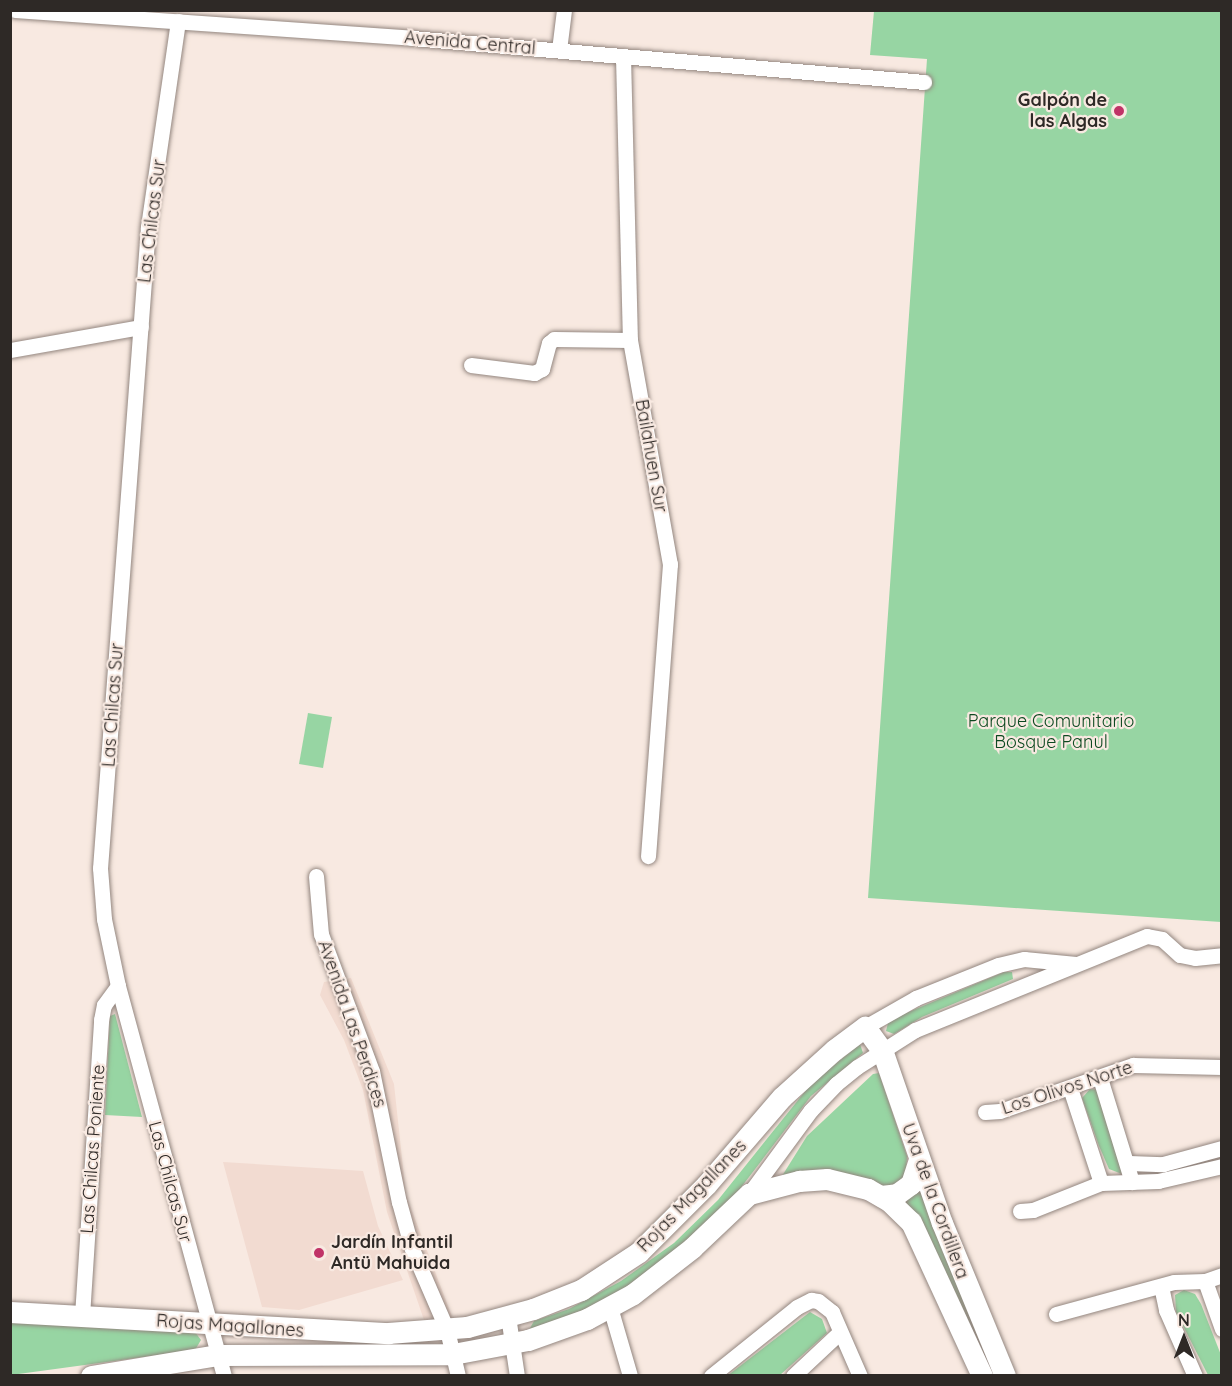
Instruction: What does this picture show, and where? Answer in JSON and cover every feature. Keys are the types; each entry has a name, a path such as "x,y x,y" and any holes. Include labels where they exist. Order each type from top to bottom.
{"street":[{"name":"Avenida Central","path":"15,10 412,38 924,82"},
{"path":"559,50 564,10"},
{"name":"Las Chilcas Sur","path":"178,21 150,209 100,855 104,919 117,986 224,1376"},
{"name":"Bailahuen Sur","path":"623,56 630,339 670,564 648,856"},
{"path":"10,350 141,327"},
{"path":"471,365 534,373 542,369 549,343 554,339 630,339"},
{"name":"Avenida Las Perdices","path":"316,876 321,934 374,1080 399,1202 412,1249 447,1330 458,1376"},
{"name":"Rojas Magallanes","path":"91,1376 218,1355 453,1354 511,1345 563,1329 610,1307 692,1248 748,1194 811,1110 857,1066 915,1030 1147,936 1162,939 1180,955 1195,958 1221,955"},
{"name":"Rojas Magallanes","path":"10,1312 359,1333 447,1330 508,1316 581,1290 639,1252 706,1185 789,1091 865,1027 916,998 998,965 1024,959 1079,964"},
{"name":"Las Chilcas Poniente","path":"82,1316 101,1020 104,1005 117,986"},
{"name":"Uva de la Cordillera","path":"865,1027 882,1050 919,1159 983,1329 1005,1376"},
{"name":"Los Olivos Norte","path":"985,1112 1000,1111 1146,1063 1221,1068"},
{"path":"1100,1078 1129,1163 1132,1182"},
{"path":"1070,1088 1101,1183"},
{"path":"1129,1163 1162,1164 1221,1148"},
{"path":"881,1196 897,1194 911,1184 919,1159"},
{"path":"1020,1211 1033,1210 1101,1183 1189,1176 1221,1166"},
{"name":"Uva de la Cordillera","path":"748,1194 799,1181 827,1179 855,1184 881,1196 917,1230 982,1376"},
{"path":"1056,1314 1174,1282 1205,1281 1221,1275"},
{"path":"1205,1281 1221,1329"},
{"path":"1161,1286 1166,1310 1195,1376"},
{"path":"711,1376 804,1302 818,1300 825,1305 840,1332 860,1376"},
{"path":"610,1307 630,1376"},
{"path":"508,1316 517,1376"},
{"path":"793,1376 840,1332"}],"shaded area":[{"path":"351,978 394,1084 406,1195 453,1319 424,1320 387,1212 363,1090 344,1040 320,995 324,982"},
{"name":"Jardín Infantil Antü Mahuida","path":"223,1162 363,1171 378,1226 403,1280 299,1310 262,1307"}],"green space":[{"name":"Parque Comunitario Bosque Panul","path":"874,11 1221,11 1221,922 868,898 927,59 870,55"},
{"path":"308,713 332,717 323,768 299,764"},
{"path":"1004,972 1012,972 1013,979 922,1017 894,1034 886,1031 888,1023 899,1016"},
{"path":"115,1014 142,1117 105,1115 110,1016"},
{"path":"860,1044 863,1053 811,1096 726,1207 696,1238 605,1302 529,1330 534,1321 569,1309 621,1281 674,1243 718,1200 811,1084"},
{"path":"879,1073 907,1156 906,1175 890,1190 782,1176 807,1136 873,1074"},
{"path":"1090,1089 1099,1090 1122,1174 1109,1169 1099,1146 1082,1098"},
{"path":"918,1184 997,1375 986,1375 899,1197"},
{"path":"1184,1290 1195,1294 1201,1304 1221,1355 1221,1375 1208,1375 1176,1312 1175,1295"},
{"path":"810,1312 822,1319 827,1333 780,1375 727,1376"},
{"path":"10,1320 195,1332 201,1340 195,1350 11,1375"}],"place":[{"name":"Galpón de las Algas","path":"1119,111"},
{"name":"Jardín Infantil Antü Mahuida","path":"319,1253"}]}
